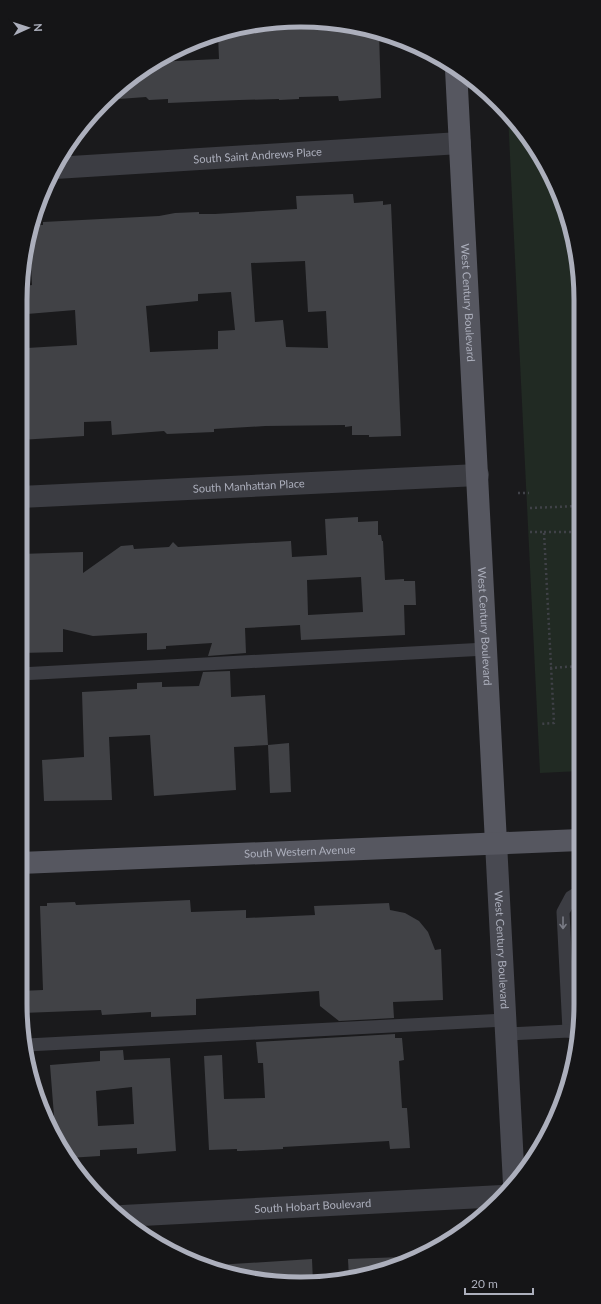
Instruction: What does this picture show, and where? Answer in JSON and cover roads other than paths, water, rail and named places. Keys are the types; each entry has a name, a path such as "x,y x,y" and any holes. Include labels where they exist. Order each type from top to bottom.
{"main road":[{"name":"West Century Boulevard","path":"456,76 513,1175"},
{"name":"South Western Avenue","path":"27,863 574,840"}],"street":[{"name":"South Saint Andrews Place","path":"62,168 460,143"},
{"name":"South Manhattan Place","path":"27,497 478,474"},
{"name":"South Hobart Boulevard","path":"129,1216 495,1196"}],"lane":[{"path":"27,674 486,649"},
{"path":"573,1028 563,912 571,897 574,895"},
{"path":"30,1046 505,1027 572,1032"}]}
